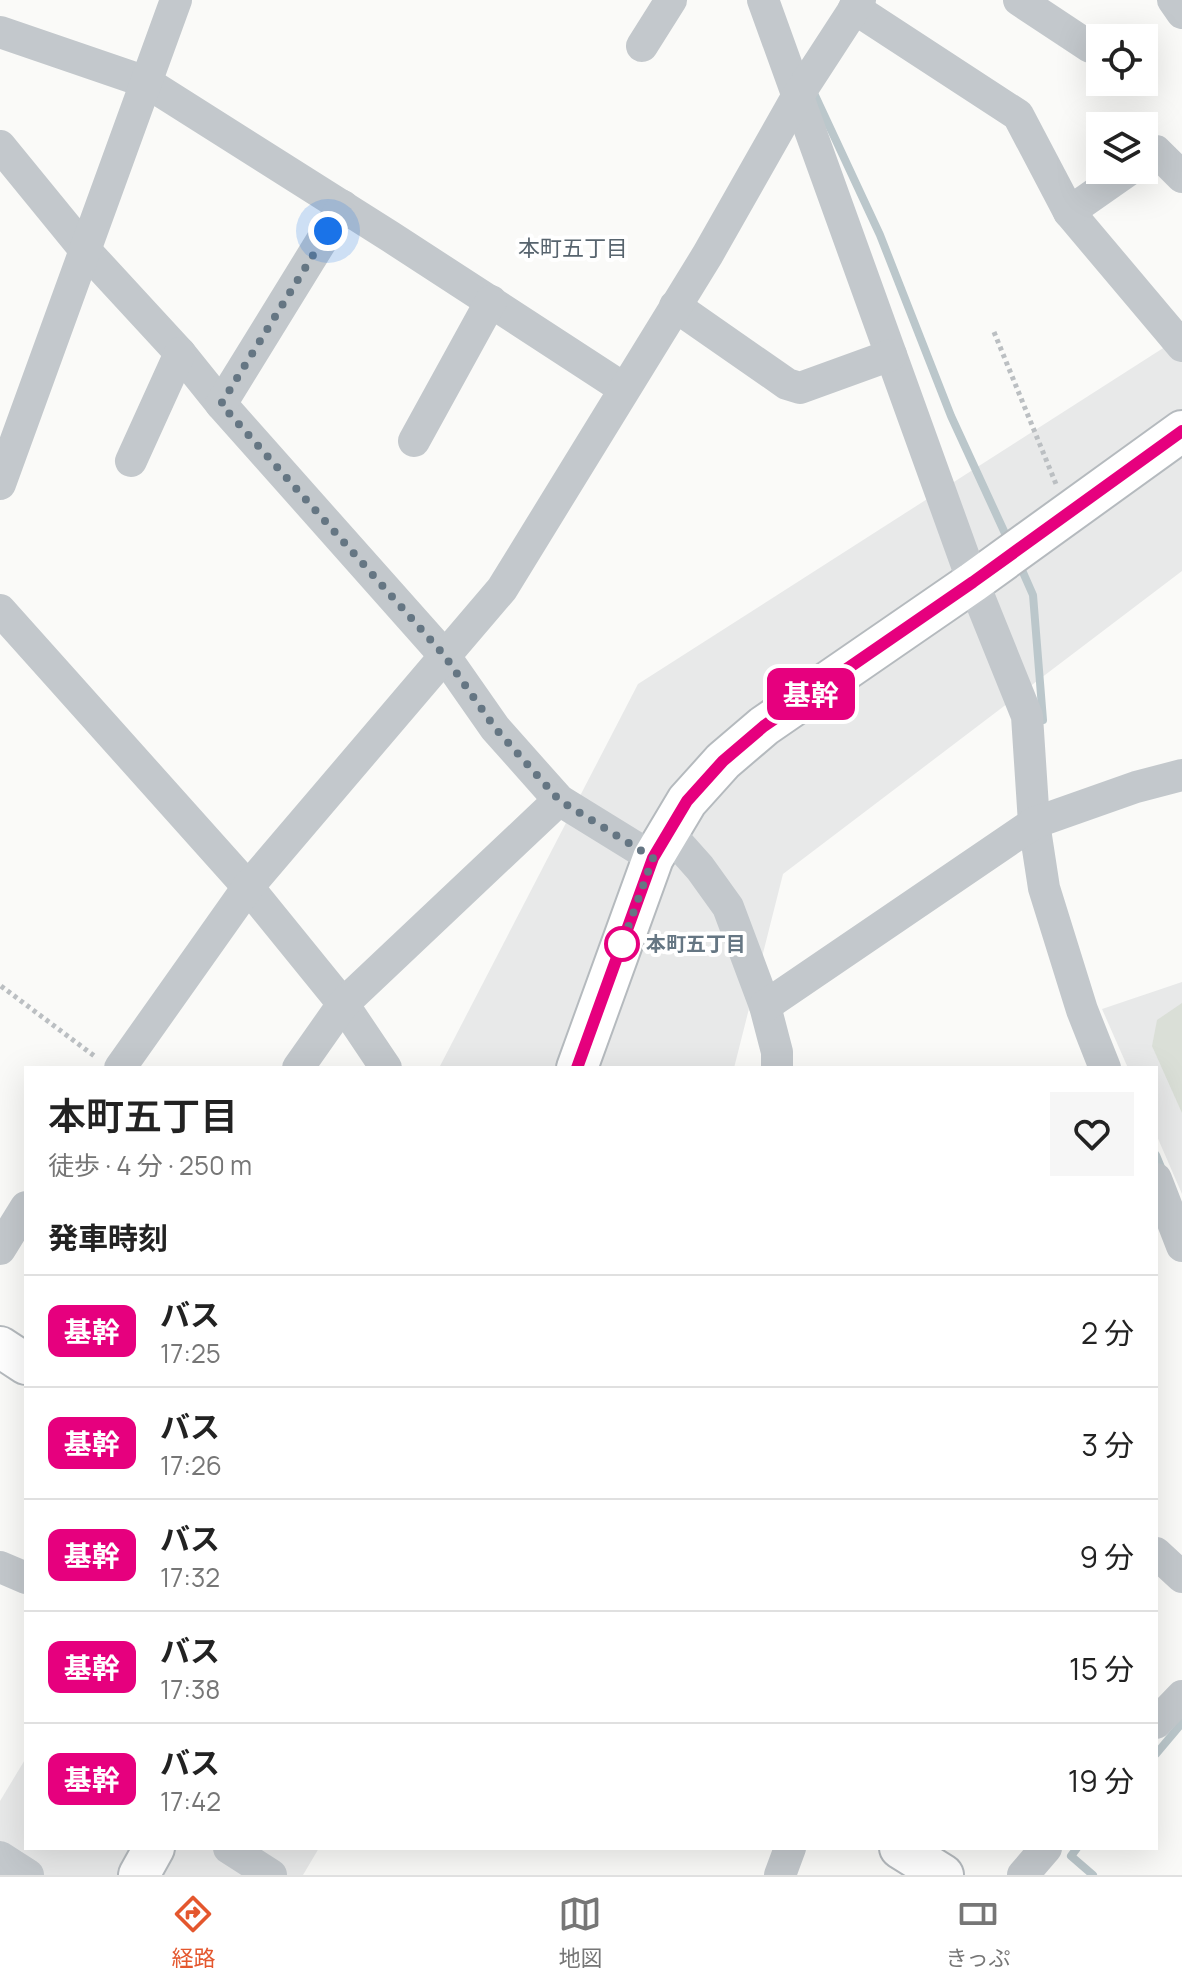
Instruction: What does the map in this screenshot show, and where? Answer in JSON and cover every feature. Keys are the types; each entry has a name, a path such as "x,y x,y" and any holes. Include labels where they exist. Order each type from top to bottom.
{"main road":[{"path":"578,1066 660,845 687,801 723,761 764,726 1068,515 1182,431"},
{"path":"0,1347 24,1363"},
{"path":"139,1875 153,1850"},
{"path":"903,1850 943,1875"}],"street":[{"path":"0,484 176,0"},
{"path":"642,46 671,0"},
{"path":"763,0 973,582 1027,716 1034,823 1044,888 1101,1066"},
{"path":"1019,0 1086,44"},
{"path":"1173,0 1182,13"},
{"path":"109,1063 248,887 502,589 708,254 797,97 857,4 1018,115 1069,212 1182,346"},
{"path":"0,32 146,82 623,388"},
{"path":"0,146 85,250 180,353 221,404 444,655 495,728 559,800 660,845 700,868 728,907 765,1006 777,1052 777,1066"},
{"path":"1158,153 1182,177"},
{"path":"1069,212 1109,184"},
{"path":"221,404 343,206"},
{"path":"414,441 491,301"},
{"path":"675,306 787,384 800,388 891,355"},
{"path":"131,461 180,353"},
{"path":"0,610 248,887 343,1004 385,1066"},
{"path":"765,1006 1034,823 1136,787 1182,775"},
{"path":"299,1066 343,1004 559,800"},
{"path":"1158,1184 1182,1246"},
{"path":"1158,1555 1182,1577"},
{"path":"0,1567 24,1577"},
{"path":"1158,1721 1182,1696"},
{"path":"232,1850 271,1875"},
{"path":"780,1875 789,1850"},
{"path":"1023,1875 1044,1850"},
{"path":"0,1857 28,1875"}],"path":[{"path":"994,332 1068,515"},
{"path":"1,986 109,1063"}],"shaded area":[{"path":"1182,336 1182,571 783,874 735,1066 440,1066 638,684"},
{"path":"1182,982 1182,1194 1158,1139 1158,1066 1127,1066 1102,1009"},
{"path":"1182,1003 1182,1113 1152,1046 1157,1020"},
{"path":"24,1761 24,1850 318,1850 303,1875 0,1875 0,1801"}],"waterway":[{"path":"812,89 880,235 951,416 1009,542"},
{"path":"1018,561 1033,595 1043,720"},
{"path":"1158,1160 1163,1172"},
{"path":"1158,1752 1182,1723"},
{"path":"1076,1850 1071,1856 1093,1875"}],"bus line":[{"name":"基幹","path":"578,1066 653,858 687,801 723,761 764,726 1068,515 1182,431"}],"place":[{"name":"本町五丁目","path":"622,944"}],"district":[{"name":"本町五丁目","path":"573,248"}],"route":[{"path":"328,231 221,404 444,655 495,728 559,800 653,858 621,947 622,944"}]}
